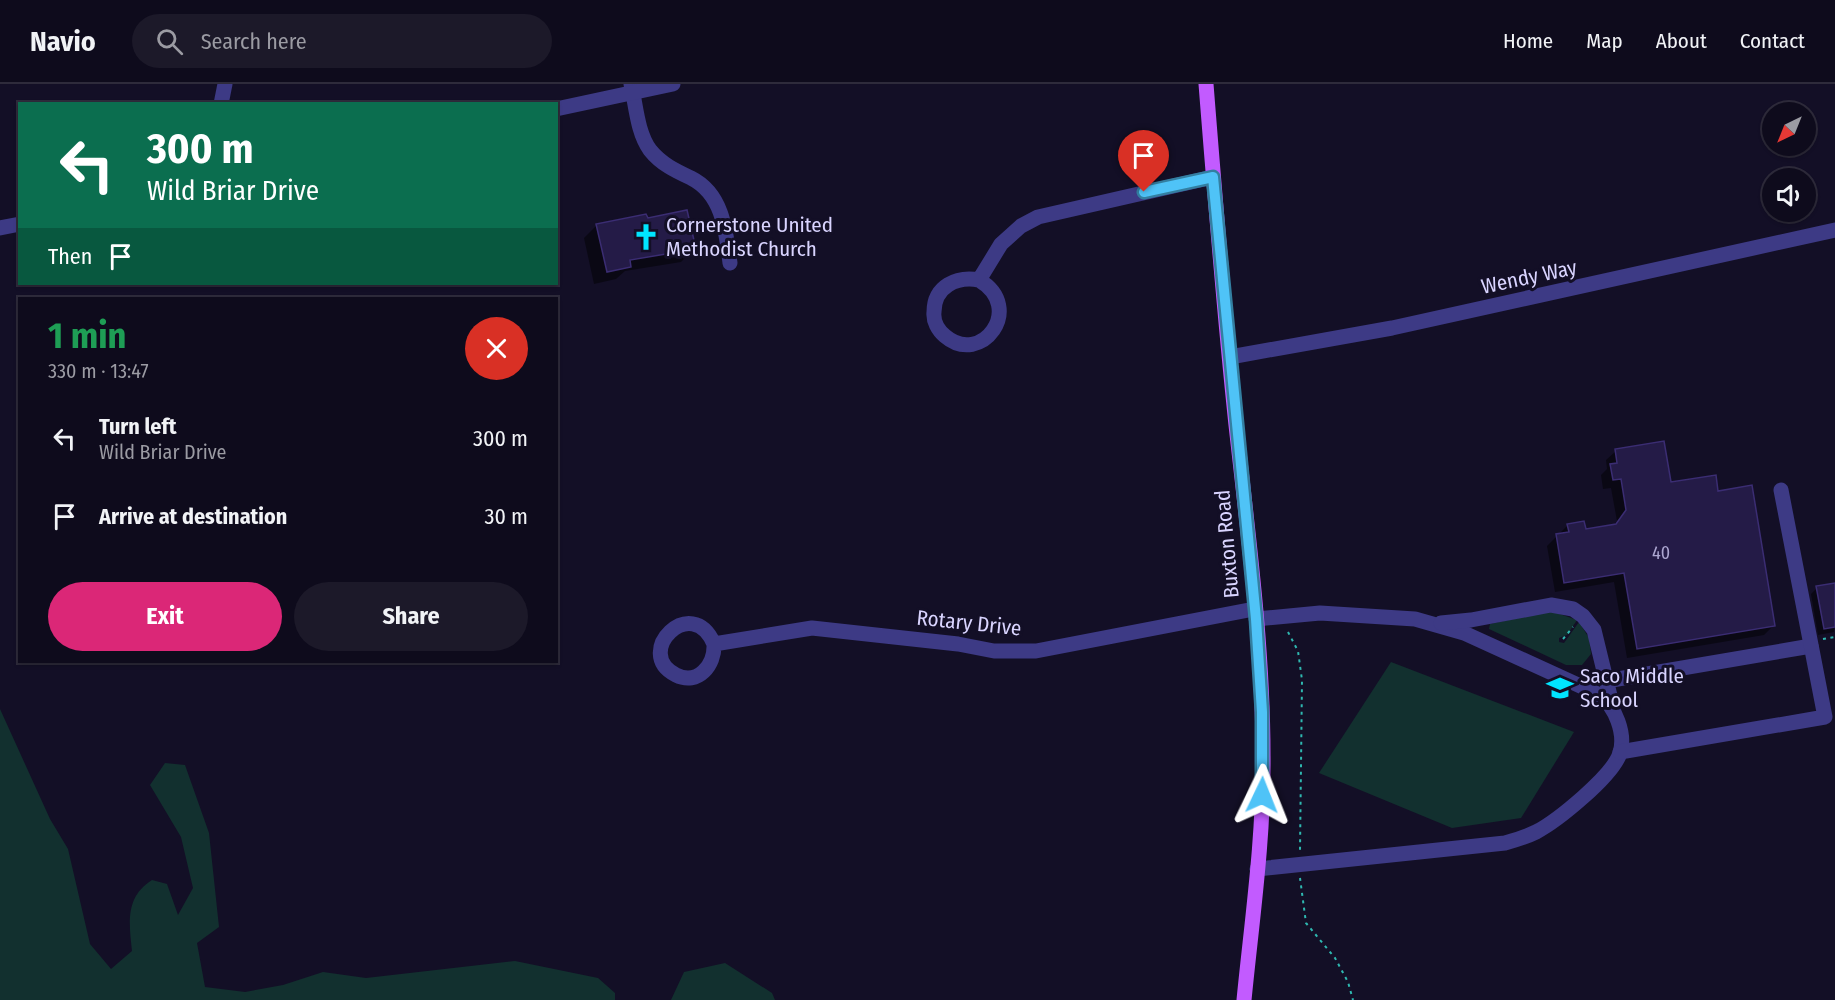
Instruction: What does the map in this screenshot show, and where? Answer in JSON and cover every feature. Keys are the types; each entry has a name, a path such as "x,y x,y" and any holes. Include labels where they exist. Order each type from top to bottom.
{"main road":[{"name":"Buxton Road","path":"1206,84 1255,614 1263,756 1257,869 1244,1000"}],"street":[{"path":"221,102 225,84"},
{"path":"558,108 632,88 674,84"},
{"path":"632,88 643,136 651,151 670,168 702,185 713,198 724,222 730,262"},
{"path":"979,280 1000,244 1021,226 1038,217 1213,177"},
{"path":"0,228 18,224"},
{"name":"Wendy Way","path":"1230,357 1392,328 1835,230"},
{"path":"956,279 979,280 988,285 999,304 997,325 983,340 973,344 952,341 936,325 934,303 939,293 956,279"},
{"path":"1620,752 1825,717 1781,490"},
{"path":"1257,869 1505,843 1525,837 1547,826 1574,805 1610,769 1620,752 1618,723 1594,630 1583,616 1567,607 1551,605 1471,620 1436,623"},
{"name":"Rotary Drive","path":"714,644 812,628 958,644 994,651 1036,651 1255,614 1286,616 1354,614 1436,623"},
{"path":"1436,623 1565,678 1600,695 1612,704"},
{"path":"1606,681 1811,645"}],"path":[{"path":"1286,616 1288,633 1300,659 1302,680 1300,851"},
{"path":"1300,876 1306,923 1335,958 1348,982 1353,1000"}],"green space":[{"path":"1551,611 1577,620 1567,635 1559,638 1559,642 1564,643 1579,622 1589,638 1591,654 1582,665 1566,665 1489,629 1490,624"},
{"path":"1391,662 1574,732 1521,818 1452,828 1319,773"},
{"path":"0,709 50,819 68,849 90,944 111,969 132,951 131,911 137,894 143,887 152,880 167,884 178,915 193,888 181,837 150,785 165,763 185,765 209,833 219,927 197,943 205,987 245,992 283,985 323,972 366,978 515,961 598,978 615,993 615,1000 0,1000"},
{"path":"725,963 772,993 775,1000 671,1000 684,972"}],"building":[{"name":"Cornerstone United Methodist Church","path":"687,210 696,249 630,260 631,267 607,272 596,224 646,214 648,218"},
{"path":"1664,441 1671,482 1716,475 1718,491 1752,485 1775,626 1637,649 1624,573 1564,583 1556,534 1569,532 1567,524 1584,521 1586,529 1616,524 1626,510 1621,479 1613,480 1610,464 1617,463 1615,449"},
{"path":"1835,583 1835,627 1824,629 1816,586"}],"place":[{"name":"Cornerstone United Methodist Church","path":"646,237"},
{"name":"Saco Middle School","path":"1560,688"}],"route":[{"path":"1144,192 1213,177 1256,619 1262,712 1262,795"}]}
